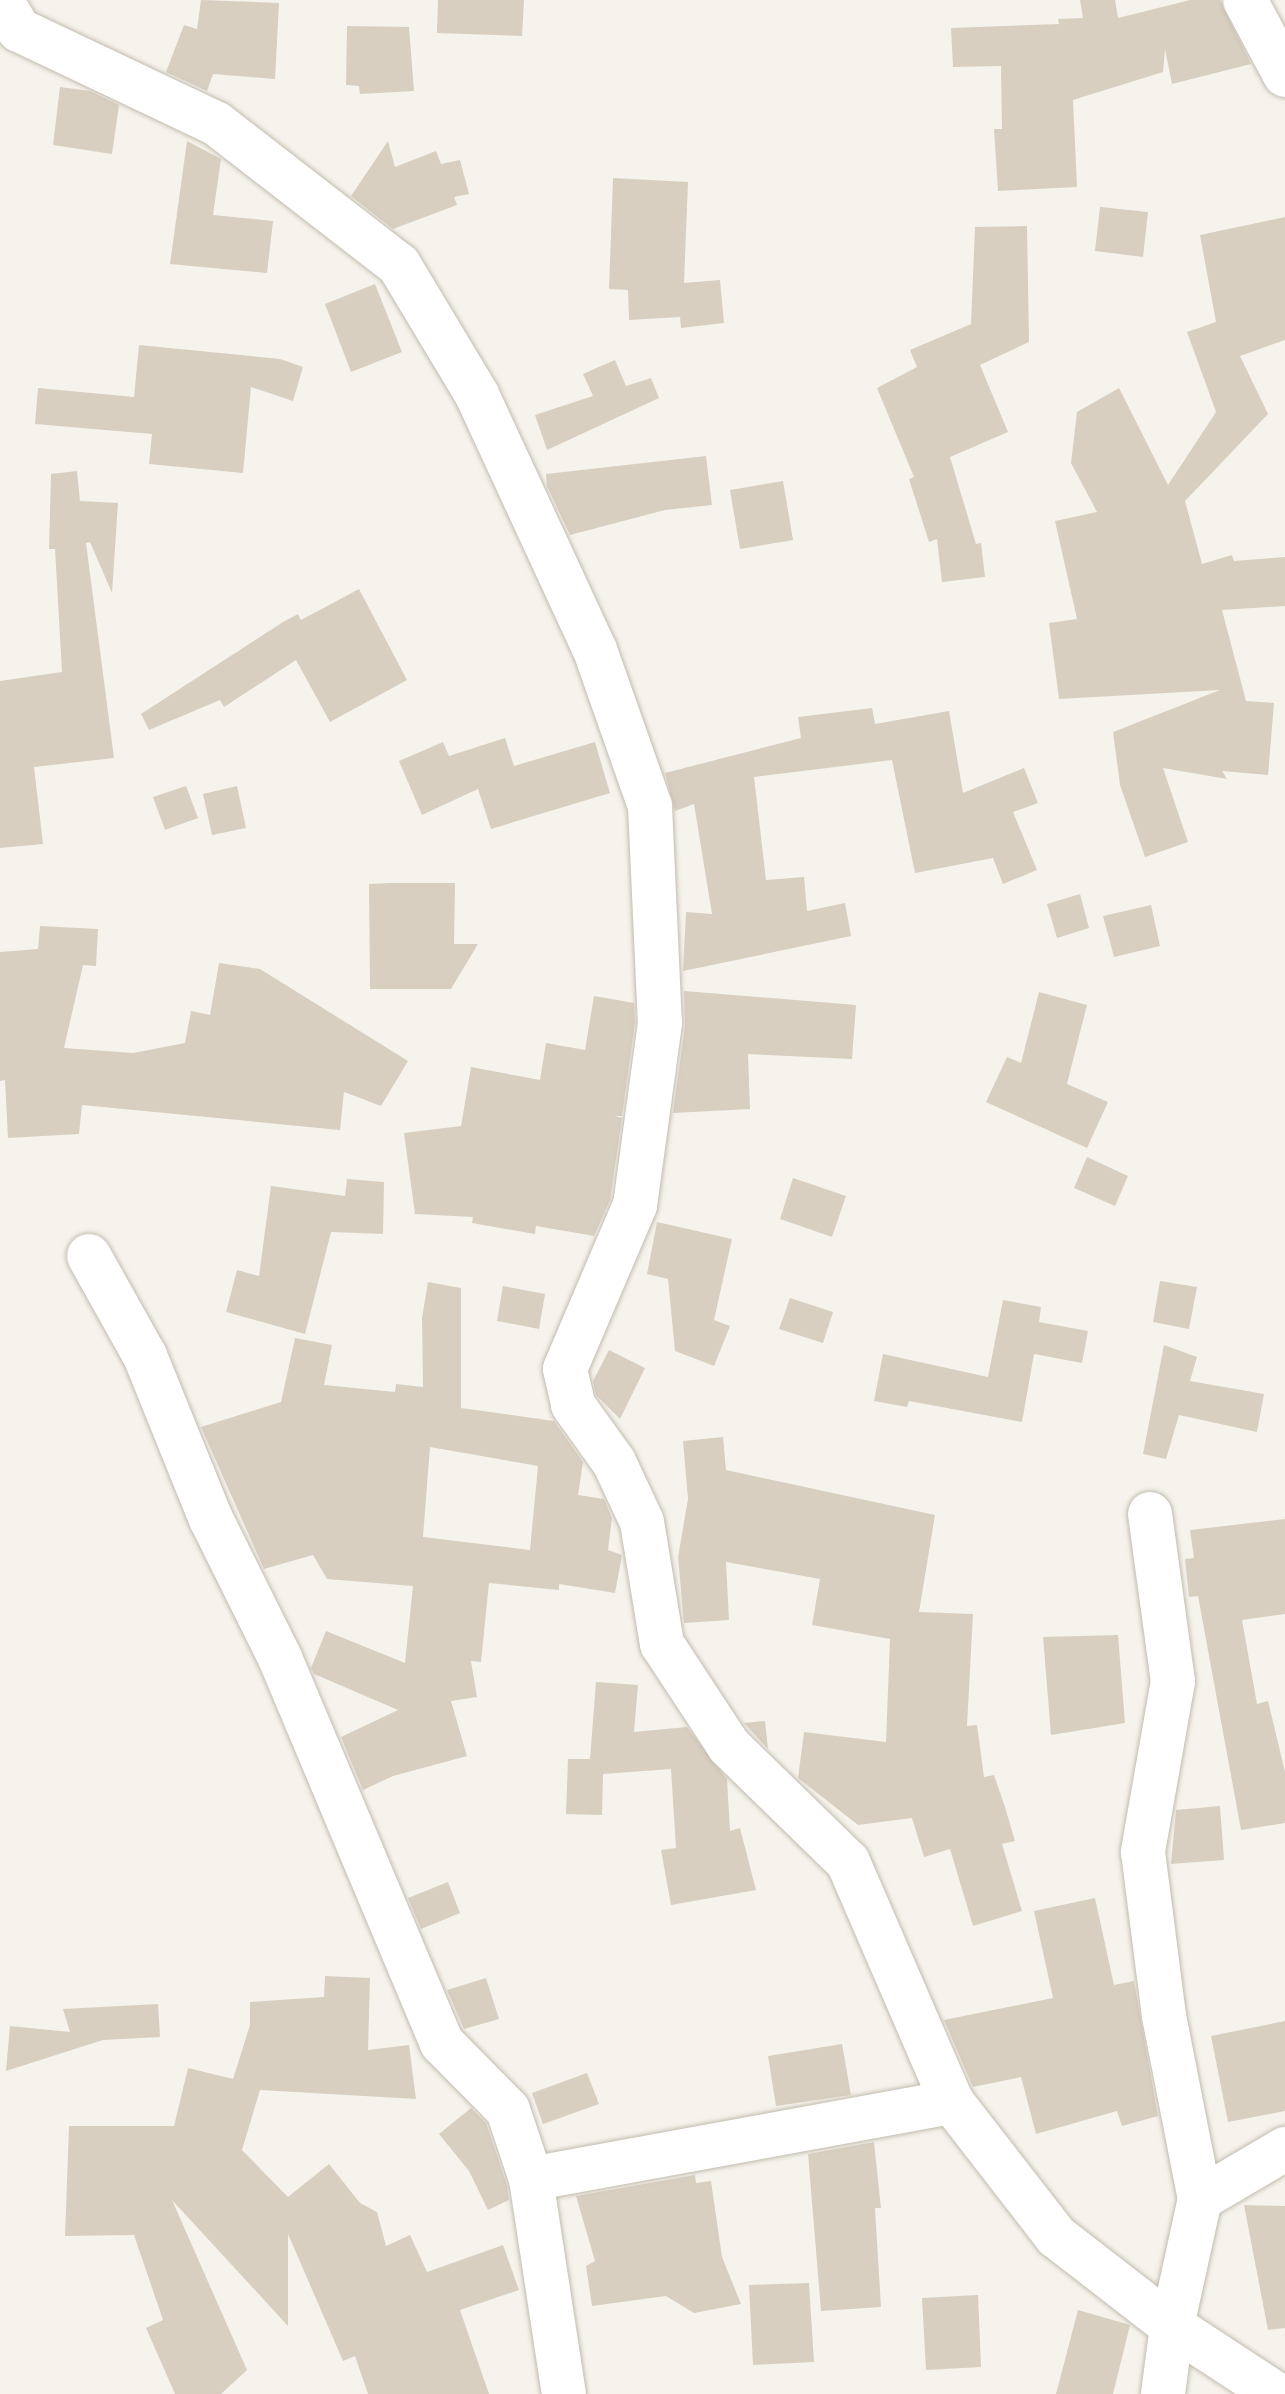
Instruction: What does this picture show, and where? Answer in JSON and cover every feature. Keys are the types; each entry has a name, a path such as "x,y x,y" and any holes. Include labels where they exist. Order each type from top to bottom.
{"street":[{"path":"1,0 19,30 217,124 399,265 477,395 595,650 650,806 660,1023 635,1205 565,1369 573,1405 614,1462 642,1522 662,1644 729,1746 848,1862 952,2102 1056,2236 1172,2326 1276,2394"},
{"path":"1245,0 1285,75"},
{"path":"89,1256 145,1356 211,1519 280,1658 442,2043 508,2110 531,2179 564,2394"},
{"path":"1150,1514 1173,1681 1143,1852 1164,2016 1200,2199 1172,2326 1163,2394"},
{"path":"531,2179 952,2102"},
{"path":"1200,2199 1285,2149"}],"building":[{"path":"201,0 279,3 275,79 213,74 207,91 166,72 184,25 197,29"},
{"path":"438,0 524,0 522,36 437,33"},
{"path":"1080,0 1115,0 1118,18 1190,0 1220,0 1251,64 1172,84 1165,49 1163,72 1073,100 1077,187 998,191 994,129 1002,129 1001,66 953,67 951,28 1059,24 1058,19 1083,18"},
{"path":"347,26 409,27 414,91 360,94 359,86 346,85"},
{"path":"60,87 90,91 119,105 112,154 53,145"},
{"path":"187,141 221,159 213,215 273,221 267,273 170,264"},
{"path":"388,141 395,167 436,151 441,164 460,160 469,194 454,197 457,205 393,229 351,196"},
{"path":"613,178 688,182 684,283 720,280 724,323 681,328 680,317 629,320 628,290 609,289"},
{"path":"1100,207 1148,212 1143,257 1095,251"},
{"path":"1285,217 1285,340 1240,356 1268,414 1185,501 1202,564 1232,555 1234,561 1285,557 1285,606 1222,610 1246,701 1274,703 1268,775 1222,771 1227,779 1163,768 1188,842 1145,857 1120,785 1113,732 1220,690 1059,699 1049,623 1077,619 1055,521 1097,512 1071,463 1077,412 1119,388 1168,485 1216,412 1187,332 1216,322 1200,235"},
{"path":"1027,226 1029,342 980,365 1008,432 950,457 976,544 981,543 985,577 942,582 937,539 929,542 909,479 914,477 877,388 917,367 910,350 971,324 975,227"},
{"path":"375,284 402,352 351,372 325,304"},
{"path":"139,345 280,359 303,367 293,401 251,387 243,473 149,464 152,434 35,424 38,388 134,397"},
{"path":"615,360 626,386 651,378 659,398 547,450 535,415 593,396 583,374"},
{"path":"706,456 712,505 665,510 570,535 547,486 546,474"},
{"path":"77,471 80,501 118,503 112,593 90,542 86,543 114,758 34,767 43,844 0,848 0,681 62,672 55,549 49,549 51,474"},
{"path":"783,481 793,540 740,549 730,490"},
{"path":"359,589 407,680 330,722 296,660 224,707 220,700 149,730 141,714 283,622 298,614 301,620"},
{"path":"872,708 875,724 949,711 963,793 1024,768 1038,803 1013,812 1037,870 1003,884 993,858 915,873 892,760 754,777 766,880 804,877 807,911 845,903 851,936 683,971 686,912 712,914 694,804 675,811 665,773 801,738 798,717"},
{"path":"505,738 514,766 595,742 610,793 491,829 478,789 422,815 399,761 443,742 449,756"},
{"path":"186,786 198,818 165,830 153,797"},
{"path":"237,786 246,828 212,835 203,794"},
{"path":"455,883 454,944 478,944 451,989 370,989 369,884"},
{"path":"1080,894 1089,928 1057,938 1047,904"},
{"path":"1151,905 1160,946 1114,957 1103,916"},
{"path":"40,926 98,929 96,966 83,965 64,1048 133,1053 185,1043 191,1011 210,1015 219,963 260,969 408,1061 381,1106 344,1092 340,1130 82,1105 79,1134 8,1138 5,1080 0,1081 0,952 38,949"},
{"path":"684,991 856,1005 852,1059 748,1054 750,1109 673,1113 685,1026"},
{"path":"1039,992 1087,1005 1067,1084 1108,1102 1087,1148 986,1102 1007,1057 1021,1063"},
{"path":"594,996 634,1003 635,1022 622,1116 615,1116 622,1118 610,1200 594,1236 536,1226 535,1234 472,1223 473,1217 415,1214 404,1133 461,1126 471,1067 540,1080 546,1043 585,1050"},
{"path":"1087,1157 1128,1176 1115,1206 1074,1188"},
{"path":"793,1178 846,1196 832,1237 780,1219"},
{"path":"347,1179 384,1182 383,1234 331,1232 305,1334 226,1312 237,1270 259,1276 271,1186 345,1196"},
{"path":"657,1222 732,1239 714,1320 730,1326 714,1366 675,1351 668,1279 647,1274"},
{"path":"1160,1281 1197,1287 1189,1329 1153,1322"},
{"path":"428,1282 461,1288 461,1408 554,1421 583,1462 578,1495 604,1499 612,1518 608,1550 622,1555 615,1593 559,1584 559,1590 489,1583 481,1662 471,1661 477,1697 451,1701 467,1756 393,1776 363,1790 341,1737 398,1710 314,1674 311,1668 326,1631 405,1663 413,1586 327,1579 313,1555 264,1569 201,1427 281,1402 295,1338 332,1345 324,1385 395,1392 396,1384 423,1387 422,1318","holes":["430,1447 538,1466 530,1550 423,1537"]},
{"path":"503,1286 545,1294 539,1329 497,1321"},
{"path":"790,1298 833,1312 823,1343 779,1329"},
{"path":"1003,1300 1041,1307 1039,1322 1088,1331 1082,1363 1034,1354 1022,1422 909,1401 907,1407 874,1401 883,1354 988,1377"},
{"path":"1164,1345 1197,1357 1190,1381 1264,1394 1257,1432 1179,1415 1166,1459 1143,1454"},
{"path":"609,1350 645,1368 620,1419 596,1395 593,1381"},
{"path":"723,1437 726,1470 935,1515 919,1612 973,1614 967,1726 977,1725 984,1777 994,1775 1005,1807 1015,1841 1002,1844 1022,1911 973,1926 950,1849 924,1857 912,1818 858,1825 798,1778 804,1732 886,1742 890,1639 812,1625 820,1579 726,1562 729,1620 684,1623 678,1557 688,1499 683,1441"},
{"path":"1285,1519 1285,1614 1242,1620 1257,1704 1268,1701 1285,1772 1285,1823 1241,1830 1198,1596 1189,1597 1185,1559 1194,1558 1190,1530"},
{"path":"1118,1635 1125,1723 1051,1735 1043,1637"},
{"path":"596,1682 638,1685 634,1732 687,1727 727,1779 730,1831 740,1828 756,1890 671,1905 661,1850 676,1848 671,1769 603,1774 602,1815 566,1814 568,1759 590,1759"},
{"path":"765,1721 768,1749 744,1723"},
{"path":"1220,1806 1224,1860 1171,1864 1176,1810"},
{"path":"448,1882 460,1913 421,1929 408,1898"},
{"path":"1095,1898 1114,1985 1134,1981 1158,2116 1122,2126 1117,2111 1036,2134 1021,2077 973,2087 944,2020 1053,1998 1034,1911"},
{"path":"325,1976 370,1978 368,2050 409,2045 416,2099 260,2090 242,2150 288,2197 329,2164 360,2203 377,2212 386,2246 410,2235 427,2272 503,2245 519,2290 460,2310 489,2394 368,2394 355,2356 343,2361 288,2234 288,2326 172,2200 247,2370 221,2394 175,2394 146,2328 163,2320 134,2235 65,2236 69,2126 174,2126 188,2068 233,2079 250,2025 250,2002 324,1997"},
{"path":"486,1978 499,2019 464,2029 447,1990"},
{"path":"158,2004 160,2037 103,2040 6,2071 10,2026 70,2032 63,2009"},
{"path":"1285,2021 1285,2111 1228,2122 1211,2036"},
{"path":"842,2044 851,2095 776,2106 768,2056"},
{"path":"587,2073 599,2104 543,2124 532,2093"},
{"path":"471,2108 486,2123 507,2185 509,2200 488,2210 469,2171 439,2134"},
{"path":"874,2142 881,2208 875,2208 881,2307 821,2311 808,2154"},
{"path":"695,2175 696,2183 711,2181 722,2257 741,2304 694,2313 666,2296 592,2306 586,2266 595,2261 576,2196"},
{"path":"1244,2205 1285,2206 1285,2328 1268,2330"},
{"path":"809,2283 814,2362 753,2365 749,2285"},
{"path":"978,2295 981,2367 926,2370 922,2298"},
{"path":"1078,2310 1130,2325 1113,2394 1056,2394"}]}
